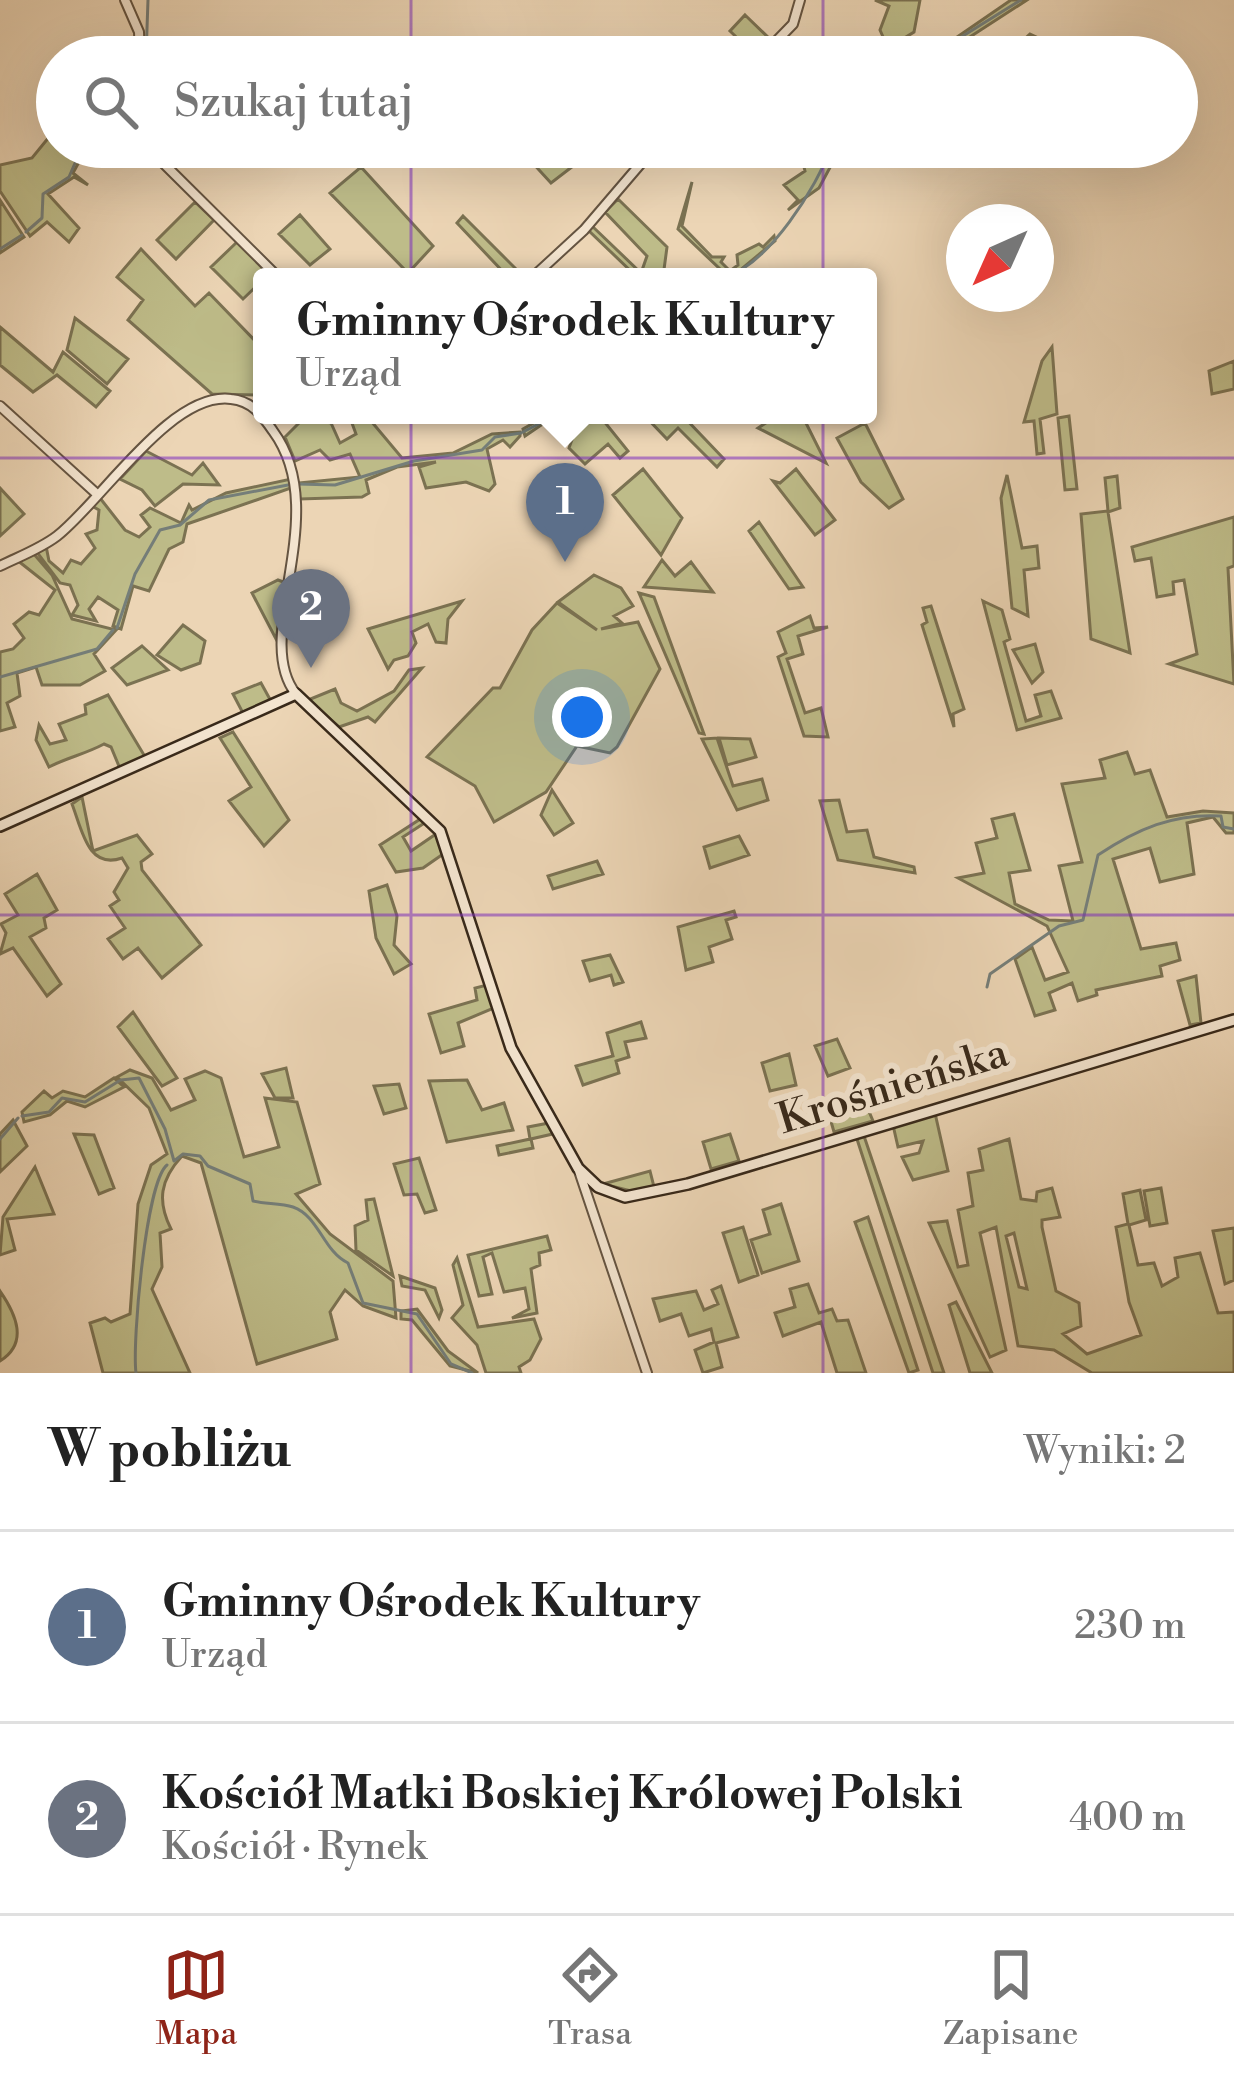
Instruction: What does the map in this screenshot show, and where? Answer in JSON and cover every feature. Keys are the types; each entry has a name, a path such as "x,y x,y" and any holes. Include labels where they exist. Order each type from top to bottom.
{"main road":[{"path":"0,826 296,694 440,830 512,1048 578,1168"},
{"name":"Krośnieńska","path":"578,1168 609,1192 646,1196 1234,1021"}],"street":[{"path":"124,0 139,36"},
{"path":"783,36 800,0"},
{"path":"168,168 269,268"},
{"path":"543,268 584,230 638,168"},
{"path":"0,566 56,537 159,433 191,409 224,398 253,404"},
{"path":"0,406 98,495"},
{"path":"271,424 287,451 294,485 298,541 281,651 296,694"},
{"path":"578,1168 647,1373"}],"shaded area":[{"path":"875,0 920,0 914,32 883,36 880,30 889,6"},
{"path":"1011,0 1027,0 971,36 959,36"},
{"path":"745,15 767,36 735,36 730,31"},
{"path":"36,153 36,168 76,168 73,173 88,185 74,177 48,194 79,228 69,242 47,222 30,236 0,191 0,165"},
{"path":"362,168 433,246 413,268 403,268 330,193"},
{"path":"537,168 570,168 551,183"},
{"path":"830,168 819,188 788,210 798,200 784,185 805,171"},
{"path":"692,182 682,226 712,257 724,257 721,262 727,268 719,268 678,229"},
{"path":"618,199 667,247 664,268 643,268 647,256 605,212"},
{"path":"0,200 24,237 0,253"},
{"path":"195,202 214,220 176,259 157,240"},
{"path":"300,215 330,249 310,265 279,234"},
{"path":"463,216 515,268 500,268 457,223"},
{"path":"592,226 636,268 628,268 588,230"},
{"path":"774,236 775,241 743,268 734,268 737,255 759,244 763,247"},
{"path":"237,242 263,268 253,268 253,289 243,299 211,267"},
{"path":"141,249 195,306 209,293 253,339 253,395 212,394 128,320 143,300 117,277"},
{"path":"75,318 128,359 107,384 67,350"},
{"path":"0,327 53,372 63,352 110,391 96,407 57,375 33,392 0,365"},
{"path":"1052,347 1057,414 1040,419 1044,453 1037,454 1034,421 1024,422 1042,361"},
{"path":"1234,361 1234,389 1212,394 1209,371"},
{"path":"1069,416 1077,489 1065,490 1058,418"},
{"path":"298,424 331,424 340,443 356,434 352,424 374,424 402,458 453,453 492,434 520,432 510,447 503,440 487,449 495,484 489,491 466,482 426,488 419,467 436,462 397,467 366,480 369,493 362,497 300,499 298,483 360,477 350,454 330,460 320,450 295,461 285,437"},
{"path":"532,424 543,424 525,436 523,429"},
{"path":"578,424 606,424 628,451 620,458 608,444 585,464 569,448"},
{"path":"653,424 691,424 724,459 717,467 678,428 667,439"},
{"path":"806,424 826,463 758,428"},
{"path":"866,424 903,499 889,508 861,482 837,438"},
{"path":"146,451 192,475 203,463 219,485 183,484 155,506 142,490 120,479"},
{"path":"643,469 682,518 661,555 613,495"},
{"path":"796,469 835,520 815,535 773,481 780,483"},
{"path":"1007,475 1022,548 1037,546 1039,568 1024,570 1028,616 1012,608 1001,498"},
{"path":"1117,476 1120,508 1108,512 1130,653 1091,639 1081,514 1108,511 1105,478"},
{"path":"291,479 291,488 187,524 183,542 169,549 149,591 133,586 121,629 113,626 118,610 98,597 89,609 96,621 72,615 78,605 70,585 60,583 36,551 46,546 49,561 63,573 71,560 81,564 95,548 86,534 97,530 99,510 92,506 100,498 125,530 139,537 150,527 141,515 150,508 181,523 189,505 192,510 226,493"},
{"path":"0,488 24,514 0,536"},
{"path":"1234,517 1234,566 1228,568 1234,684 1169,664 1197,654 1184,580 1173,582 1174,594 1157,597 1151,558 1135,561 1132,547"},
{"path":"759,522 803,587 789,589 749,531"},
{"path":"33,553 52,575 72,619 116,630 94,654 105,671 80,685 42,685 36,667 17,673 20,696 7,703 15,727 0,731 0,652 13,649 24,638 14,624 29,612 39,615 55,590 17,560"},
{"path":"662,560 675,576 691,562 713,592 644,587"},
{"path":"594,575 621,588 633,606 614,616 622,623 601,629 638,622 660,669 617,747 610,753 577,746 546,792 494,822 475,786 427,757 493,688 500,688 532,630 557,603 597,630 558,602"},
{"path":"278,580 286,583 276,639 252,593"},
{"path":"295,593 311,628 290,637 288,636"},
{"path":"639,593 654,597 704,734 699,733"},
{"path":"462,601 448,619 446,643 436,642 428,624 412,632 416,643 408,656 394,660 388,669 368,629"},
{"path":"983,601 1002,610 1010,639 1004,642 1026,721 1041,716 1035,695 1051,691 1061,718 1017,730"},
{"path":"931,606 964,709 953,714 954,727 922,625 927,622 923,608"},
{"path":"810,616 814,628 828,627 798,636 803,654 787,659 805,713 821,708 828,737 804,736 778,657 786,653 778,632"},
{"path":"183,625 205,641 200,663 181,670 157,655"},
{"path":"1035,644 1043,672 1032,683 1013,650"},
{"path":"142,646 168,670 127,685 112,668"},
{"path":"422,668 375,722 368,717 339,727 308,700 335,689 341,703 357,711 394,691 409,670"},
{"path":"261,683 272,703 245,717 233,694"},
{"path":"108,695 147,760 121,771 111,747 104,744 49,767 36,740 39,725 50,744 66,740 59,724 86,714 85,705"},
{"path":"233,732 289,820 264,846 229,801 251,787 220,738"},
{"path":"717,738 733,786 762,779 768,800 737,810 702,739"},
{"path":"719,738 750,739 756,757 727,765"},
{"path":"1127,752 1135,774 1150,770 1167,817 1203,811 1234,813 1234,833 1226,833 1213,817 1187,823 1194,874 1160,882 1150,848 1113,859 1141,949 1176,943 1180,960 1160,966 1162,976 1096,990 1097,995 1078,1001 1072,983 1049,993 1055,1010 1035,1016 1015,959 1032,947 1045,980 1068,972 1047,926 958,878 984,873 976,843 997,838 992,819 1014,814 1030,870 1009,873 1015,904 1049,920 1073,921 1059,866 1082,862 1062,784 1105,778 1100,760"},
{"path":"552,790 573,823 554,835 541,815"},
{"path":"82,797 93,851 137,835 152,854 141,862 142,870 201,945 162,978 138,948 123,959 108,939 125,928 110,906 119,900 114,892 128,868 122,858 101,858 94,853 88,845 72,804"},
{"path":"839,800 847,832 867,830 874,857 914,867 915,873 838,860 820,801"},
{"path":"422,818 426,822 403,837 411,851 436,834 446,852 423,868 396,872 380,845"},
{"path":"739,836 749,855 710,868 704,847"},
{"path":"597,861 603,874 553,889 548,876"},
{"path":"37,874 57,910 44,918 46,928 30,937 61,984 47,996 13,948 0,954 6,933 1,924 18,915 5,894"},
{"path":"387,885 397,916 394,945 411,964 394,974 376,938 369,891"},
{"path":"734,911 736,917 726,920 732,939 709,947 713,962 686,970 678,927"},
{"path":"610,955 623,982 614,985 611,975 590,981 583,961"},
{"path":"1196,976 1201,1023 1190,1025 1178,981"},
{"path":"487,985 494,1008 458,1023 464,1046 441,1053 429,1014 477,1000 475,988"},
{"path":"133,1012 177,1078 162,1086 118,1027"},
{"path":"641,1022 646,1038 625,1042 629,1057 616,1061 619,1073 583,1085 576,1066 613,1056 607,1033"},
{"path":"837,1039 850,1068 828,1076 815,1046"},
{"path":"789,1054 796,1085 770,1091 762,1063"},
{"path":"286,1068 293,1098 275,1098 262,1074"},
{"path":"130,1070 152,1078 171,1110 195,1100 185,1079 205,1071 221,1078 244,1157 279,1147 265,1098 297,1102 320,1184 296,1194 330,1234 393,1281 396,1318 363,1306 345,1290 330,1312 337,1339 257,1364 201,1163 182,1156 163,1191 171,1229 160,1233 162,1267 152,1289 190,1373 103,1373 90,1323 105,1318 111,1322 130,1314 138,1204 151,1165 167,1154 149,1108 117,1077"},
{"path":"114,1078 124,1087 85,1107 67,1101 50,1115 24,1122 22,1112 44,1091 52,1098 63,1091 85,1097"},
{"path":"467,1080 482,1110 504,1103 513,1130 447,1142 429,1081"},
{"path":"399,1084 406,1108 384,1114 374,1086"},
{"path":"865,1102 873,1121 834,1132 830,1118"},
{"path":"935,1113 948,1171 913,1180 902,1157 919,1153 923,1141 898,1147 893,1125"},
{"path":"13,1120 27,1146 0,1172 0,1134"},
{"path":"549,1123 557,1133 531,1139 533,1148 499,1155 497,1146 530,1139 528,1127"},
{"path":"863,1133 944,1373 933,1373 856,1136"},
{"path":"74,1134 94,1135 114,1188 99,1194"},
{"path":"730,1134 739,1161 711,1169 703,1142"},
{"path":"1009,1139 1021,1199 1036,1201 1037,1192 1052,1188 1060,1217 1042,1220 1042,1227 1056,1291 1079,1303 1081,1326 1063,1334 1087,1354 1141,1335 1129,1302 1116,1227 1128,1224 1123,1194 1140,1190 1146,1220 1129,1225 1138,1265 1154,1263 1162,1286 1178,1277 1175,1258 1200,1253 1218,1313 1234,1312 1234,1373 1092,1373 1054,1350 1018,1346 996,1227 980,1233 1006,1350 990,1357 929,1223 947,1221 958,1267 968,1265 958,1210 973,1206 968,1173 983,1170 979,1149","holes":["1014,1233 1027,1289 1019,1287 1006,1236"]},
{"path":"419,1158 436,1210 425,1213 417,1194 404,1195 394,1164"},
{"path":"35,1167 54,1214 7,1219 15,1250 0,1255 3,1217"},
{"path":"650,1171 654,1187 635,1192 603,1184"},
{"path":"1161,1188 1167,1223 1150,1226 1144,1191"},
{"path":"374,1199 393,1276 356,1250 355,1226 368,1220 366,1200"},
{"path":"781,1204 799,1261 762,1273 751,1240 770,1234 763,1210"},
{"path":"868,1217 918,1370 909,1373 855,1222"},
{"path":"743,1227 758,1275 739,1282 723,1233"},
{"path":"1234,1228 1234,1280 1225,1284 1213,1231"},
{"path":"547,1236 551,1250 539,1253 540,1265 531,1269 537,1313 512,1318 529,1309 525,1288 504,1292 492,1253 483,1257 492,1294 479,1296 468,1255"},
{"path":"457,1258 478,1327 534,1319 541,1339 530,1360 519,1367 521,1373 486,1373 477,1345 452,1318 463,1305 453,1265"},
{"path":"400,1276 435,1288 442,1310 439,1318 425,1290 402,1286"},
{"path":"808,1284 819,1313 832,1309 837,1321 848,1320 866,1373 837,1373 821,1322 783,1336 775,1313 795,1307 790,1289"},
{"path":"721,1286 738,1337 716,1343 722,1367 703,1373 695,1350 714,1342 711,1329 689,1336 681,1314 660,1321 653,1299 696,1291 704,1310 718,1304 712,1290"},
{"path":"0,1291 15,1319 17,1337 0,1361"},
{"path":"956,1302 992,1373 970,1373 949,1305"},
{"path":"417,1309 448,1351 478,1373 450,1366 412,1320 401,1319 401,1311"}],"waterway":[{"path":"147,36 148,0"},
{"path":"963,36 1021,0"},
{"path":"26,232 42,218 43,194 69,177 73,168"},
{"path":"743,268 789,222 821,168"},
{"path":"0,249 22,235"},
{"path":"523,432 539,424"},
{"path":"298,484 335,485 414,461 482,450 495,437 521,433"},
{"path":"117,628 135,574 160,530 180,525 209,500 288,485"},
{"path":"0,677 97,649 113,630"},
{"path":"987,987 990,974 1059,926 1083,920 1098,855 1142,830 1172,820 1221,816 1223,827 1234,829"},
{"path":"121,1080 139,1078 165,1129 174,1161 183,1154 200,1156 208,1166 250,1184 253,1201 302,1211 348,1263 363,1303 417,1314 451,1364 472,1373"},
{"path":"22,1116 49,1112 62,1098 85,1102 119,1081"},
{"path":"0,1139 18,1118"},
{"path":"136,1373 147,1230 159,1178 167,1165"}],"place":[{"name":"Gminny Ośrodek Kultury","path":"565,562"},
{"name":"Kościół Matki Boskiej Królowej Polski","path":"311,668"}]}
